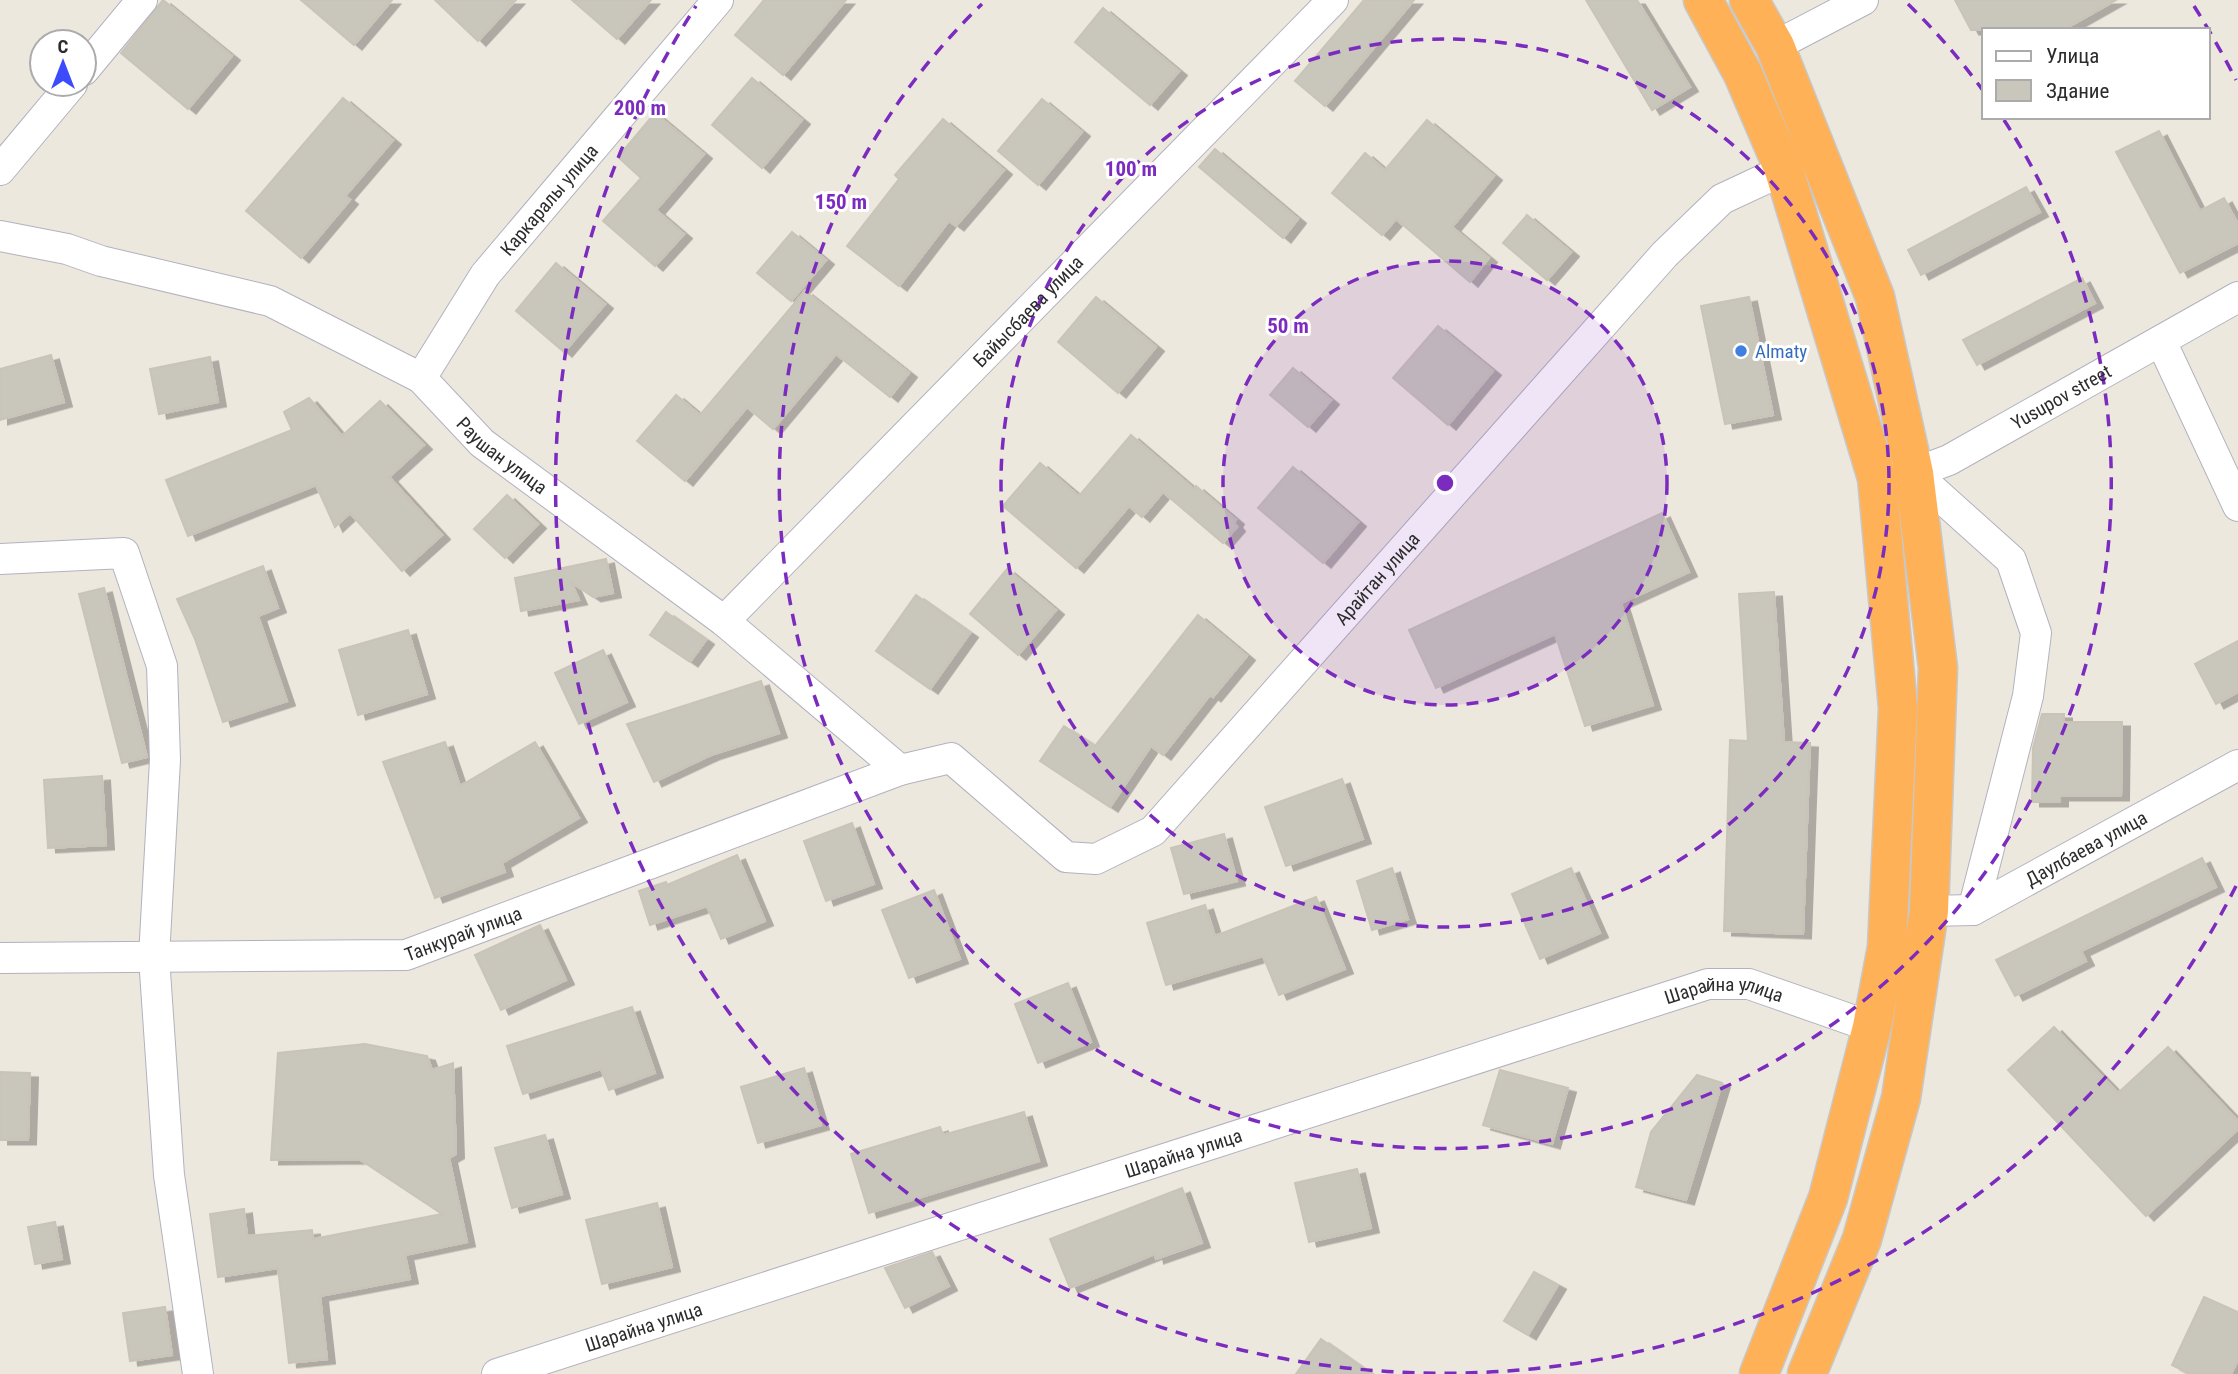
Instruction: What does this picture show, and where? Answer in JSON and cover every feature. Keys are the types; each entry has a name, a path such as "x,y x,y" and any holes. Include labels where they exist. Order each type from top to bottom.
{"highway":[{"path":"1703,0 1743,74 1784,170 1895,476 1938,668 1929,911 1901,1098 1862,1239 1807,1374"},
{"path":"1749,0 1775,46 1875,298 1895,476 1898,708 1887,947 1872,1027 1828,1198 1759,1374"}],"street":[{"path":"98,52 142,0"},
{"name":"Каркаралы улица","path":"421,378 485,275 718,0"},
{"name":"Байысбаева улица","path":"724,621 1333,0"},
{"path":"1775,46 1863,0"},
{"path":"0,170 60,98"},
{"name":"Арайтан улица","path":"900,770 951,758 1066,857 1096,859 1153,831 1665,254 1722,199 1784,170"},
{"name":"Раушан улица","path":"0,236 67,249 101,261 270,301 421,378 482,443 724,621 900,770"},
{"name":"Yusupov street","path":"1895,476 1949,460 2238,297"},
{"path":"2161,341 2238,506"},
{"path":"1895,476 2011,560 2036,633 2028,696 1973,910"},
{"path":"0,559 124,553 162,666 165,760 154,957 169,1175 198,1374"},
{"name":"Даулбаева улица","path":"1929,911 1973,910 2238,765"},
{"name":"Танкурай улица","path":"0,958 406,955 900,770"},
{"name":"Шарайна улица","path":"497,1374 1708,984 1749,984 1872,1027"}],"building":[{"path":"163,0 232,56 188,109 121,53"},
{"path":"301,0 392,0 354,45"},
{"path":"435,0 516,0 478,41"},
{"path":"572,0 651,0 617,39"},
{"path":"764,0 846,0 783,75 735,35"},
{"path":"1364,0 1414,0 1325,106 1295,81"},
{"path":"1586,0 1637,0 1690,87 1652,110"},
{"path":"1955,0 2116,0 2067,28 1971,30"},
{"path":"1103,8 1179,71 1150,105 1075,42"},
{"path":"752,78 802,120 762,168 712,125"},
{"path":"343,98 393,140 345,196 350,200 301,258 246,211"},
{"path":"1042,99 1082,132 1038,185 998,151"},
{"path":"655,113 704,154 656,210 684,234 655,266 603,221 641,178 618,157"},
{"path":"943,119 1004,170 956,226 949,221 899,286 847,246 899,179 895,175"},
{"path":"1427,120 1494,176 1452,227 1489,258 1470,282 1396,219 1382,235 1332,193 1365,153 1385,170"},
{"path":"2159,131 2200,211 2224,198 2238,224 2238,243 2180,273 2116,152"},
{"path":"1215,149 1298,219 1283,238 1199,167"},
{"path":"2026,187 2040,212 1921,275 1908,250"},
{"path":"1527,215 1571,252 1547,280 1503,243"},
{"path":"792,232 826,260 791,301 757,273"},
{"path":"556,263 605,304 564,352 516,311"},
{"path":"2082,278 2095,303 1977,365 1963,340"},
{"path":"805,291 909,373 890,397 836,354 773,429 747,407 685,481 637,441 676,395 700,415"},
{"path":"1096,297 1156,347 1118,393 1058,342"},
{"path":"1749,297 1773,415 1725,424 1701,306"},
{"path":"1438,326 1493,371 1448,425 1393,378"},
{"path":"51,355 64,402 0,420 0,369"},
{"path":"210,357 218,402 159,414 150,369"},
{"path":"1293,368 1331,400 1308,427 1270,395"},
{"path":"309,398 342,436 380,401 424,445 389,477 442,535 402,571 350,513 335,527 316,485 188,536 166,480 292,430 284,412"},
{"path":"1131,435 1194,489 1196,486 1236,520 1234,523 1237,527 1223,543 1163,492 1142,517 1129,506 1076,568 1003,506 1040,463 1079,496"},
{"path":"1293,467 1358,522 1323,563 1258,508"},
{"path":"507,495 538,524 505,558 474,529"},
{"path":"1662,513 1689,572 1621,603 1653,705 1585,726 1555,634 1436,688 1409,630"},
{"path":"606,559 613,593 593,597 571,582 579,600 521,611 515,578"},
{"path":"263,566 278,608 258,616 287,701 223,722 195,639 177,599"},
{"path":"1007,569 1056,610 1018,655 970,614"},
{"path":"104,588 147,757 122,763 79,594"},
{"path":"1774,592 1784,742 1810,743 1803,934 1724,931 1730,740 1748,741 1739,594"},
{"path":"916,595 970,633 930,689 876,651"},
{"path":"666,612 706,640 690,662 650,635"},
{"path":"1198,615 1247,656 1213,697 1210,695 1163,755 1151,746 1110,807 1040,761 1064,726 1095,746"},
{"path":"408,630 427,694 358,715 339,650"},
{"path":"2238,641 2238,692 2216,704 2195,664"},
{"path":"603,650 627,702 579,724 555,673"},
{"path":"761,681 779,733 711,755 654,782 627,724"},
{"path":"2042,714 2064,714 2064,722 2122,722 2121,796 2060,796 2060,802 2032,802 2033,748"},
{"path":"445,742 460,786 535,742 579,818 502,863 505,872 435,898 383,762"},
{"path":"102,776 106,845 48,848 44,780"},
{"path":"1342,779 1363,839 1286,866 1265,807"},
{"path":"852,823 874,884 826,901 804,841"},
{"path":"1224,834 1237,881 1184,894 1171,848"},
{"path":"737,855 765,921 721,939 707,906 650,925 639,891 666,882 667,885"},
{"path":"2202,858 2216,887 2081,951 2086,961 2015,996 1996,960"},
{"path":"1392,868 1408,919 1372,930 1357,881"},
{"path":"1571,868 1600,933 1540,959 1512,894"},
{"path":"934,890 960,959 909,978 882,910"},
{"path":"1316,897 1345,969 1279,995 1263,956 1166,985 1147,923 1205,905 1215,936"},
{"path":"540,925 566,980 501,1010 475,955"},
{"path":"1068,983 1091,1042 1038,1063 1015,1004"},
{"path":"632,1007 655,1073 609,1090 601,1069 523,1094 507,1046"},
{"path":"2054,1027 2118,1093 2168,1047 2238,1121 2238,1129 2146,1216 2008,1070"},
{"path":"365,1044 427,1056 432,1070 453,1063 456,1154 449,1158 467,1242 405,1255 410,1279 320,1296 327,1359 289,1363 278,1268 218,1277 210,1214 244,1209 247,1236 312,1230 313,1239 442,1214 359,1159 271,1160 278,1053"},
{"path":"804,1068 821,1125 758,1143 741,1087"},
{"path":"1500,1070 1568,1088 1552,1144 1483,1125"},
{"path":"0,1072 30,1073 28,1140 0,1140"},
{"path":"1697,1075 1722,1083 1686,1200 1636,1187 1651,1132"},
{"path":"1024,1112 1039,1161 869,1213 851,1154 940,1127 943,1135"},
{"path":"545,1135 562,1194 512,1208 495,1148"},
{"path":"1357,1169 1371,1228 1309,1242 1295,1183"},
{"path":"1182,1188 1202,1243 1156,1259 1155,1254 1070,1288 1050,1239"},
{"path":"657,1203 672,1267 602,1284 586,1220"},
{"path":"55,1222 62,1259 35,1264 28,1227"},
{"path":"932,1252 949,1286 905,1308 885,1268"},
{"path":"1534,1272 1558,1285 1528,1335 1504,1321"},
{"path":"2204,1297 2238,1312 2238,1360 2231,1374 2190,1374 2172,1365"},
{"path":"165,1307 172,1355 130,1361 123,1313"},
{"path":"1321,1339 1371,1374 1296,1374"}],"place":[{"name":"Almaty","path":"1741,351"}]}
